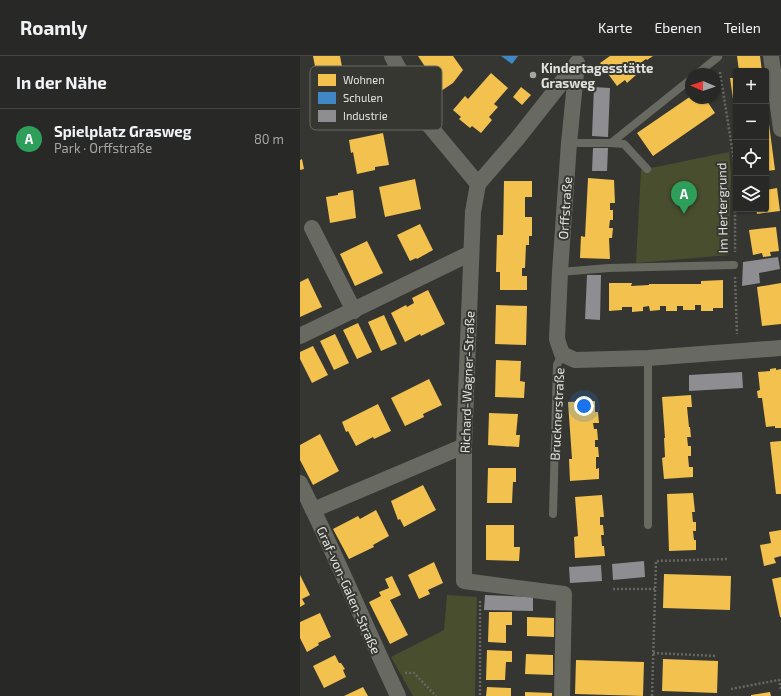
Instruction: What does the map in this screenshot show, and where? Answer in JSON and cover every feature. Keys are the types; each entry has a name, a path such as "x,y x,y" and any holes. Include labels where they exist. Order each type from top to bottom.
{"street":[{"path":"392,56 397,66"},
{"path":"771,56 781,129"},
{"path":"433,130 478,184 517,139 580,59"},
{"name":"Orffstraße","path":"562,354 557,339 560,272 569,143 580,59"},
{"name":"Richard-Wagner-Straße","path":"472,582 464,446 473,212 478,184"},
{"path":"312,228 354,311"},
{"path":"300,336 471,253"},
{"name":"Brucknerstraße","path":"562,354 575,360 648,358 781,348"},
{"path":"313,510 464,446"},
{"name":"Graf-von-Galen-Straße","path":"300,483 368,634 398,696"},
{"path":"472,582 564,594 562,696"}],"lane":[{"path":"704,68 718,57"},
{"path":"611,143 685,84"},
{"path":"569,143 624,144 647,169"},
{"name":"Im Hertergrund","path":"560,272 609,268 734,266"},
{"name":"Brucknerstraße","path":"553,514 557,365 562,354"},
{"path":"648,358 648,525"}],"path":[{"name":"Im Hertergrund","path":"718,57 735,167 734,266 738,352"},
{"path":"652,696 656,562 728,559"},
{"path":"472,582 481,637 480,696"},
{"path":"613,589 655,589"},
{"path":"653,653 716,656"},
{"path":"400,673 414,673 436,696"},
{"path":"731,689 779,680 781,689"}],"green space":[{"path":"729,152 731,173 729,255 636,263 641,170"},
{"path":"447,595 477,597 475,696 413,696 391,657 444,630"}],"building: Wohnen":[{"path":"313,56 340,56 342,66 315,66"},
{"path":"418,56 453,56 463,70 453,83 442,90 442,66 425,66"},
{"path":"610,56 653,56 632,69 636,75 627,83 625,80 617,86 600,63"},
{"path":"737,56 760,56 762,68 739,68"},
{"path":"491,73 508,88 494,104 498,107 489,117 492,120 481,133 472,126 470,128 459,119 461,117 453,110 465,96 468,99"},
{"path":"730,78 733,78 733,99"},
{"path":"521,87 531,95 522,105 513,97"},
{"path":"685,100 685,104 709,104 715,113 653,156 637,133"},
{"path":"769,124 775,170 769,171"},
{"path":"383,133 389,165 375,167 375,170 357,174 349,140"},
{"path":"302,159 304,169 300,170 300,160"},
{"path":"588,178 614,180 615,203 610,203 610,210 613,210 613,220 610,220 609,228 613,228 612,238 609,238 610,259 580,258 581,236 585,237"},
{"path":"415,179 421,209 385,217 379,187"},
{"path":"504,181 532,181 532,197 525,197 525,217 532,217 532,236 529,236 529,245 526,245 525,268 522,268 522,276 527,276 527,290 500,290 500,272 496,272 497,235 503,235"},
{"path":"777,188 780,211 757,214 757,212 769,212 769,189"},
{"path":"353,190 356,218 330,223 326,197"},
{"path":"420,224 433,250 417,259 416,258 410,261 397,235"},
{"path":"776,227 779,251 770,252 771,256 763,257 762,253 753,255 749,230"},
{"path":"367,241 383,273 355,286 340,254"},
{"path":"308,278 322,307 300,317 300,282"},
{"path":"723,280 723,308 713,308 713,311 701,311 701,305 695,305 695,310 683,310 683,306 677,306 677,311 666,311 666,306 660,306 660,310 650,311 649,306 643,307 643,311 632,312 632,307 622,307 622,310 609,311 609,283 632,283 631,286 649,284 701,284 701,281"},
{"path":"781,283 781,324 762,326 757,287"},
{"path":"428,290 445,324 405,342 391,313 406,305 407,307 414,303 412,298"},
{"path":"496,305 527,306 526,345 495,344"},
{"path":"384,315 397,344 381,351 368,322"},
{"path":"358,323 372,352 357,359 343,330"},
{"path":"335,334 349,363 334,370 320,341"},
{"path":"313,346 328,375 312,383 300,359 300,352"},
{"path":"496,360 521,361 520,381 525,382 524,398 495,397"},
{"path":"776,368 776,370 781,369 781,428 775,428 775,426 766,427 762,398 758,398 757,391 760,390 758,372 770,371 770,369"},
{"path":"429,379 442,405 423,414 424,417 405,426 391,398"},
{"path":"691,395 692,407 687,407 691,437 687,437 688,446 691,446 691,456 688,456 689,467 693,467 693,477 664,479 662,458 665,457 665,438 662,397"},
{"path":"595,401 595,412 598,412 599,423 593,423 594,429 597,429 598,440 595,440 595,447 598,447 599,457 596,457 596,469 599,468 599,479 570,481 569,459 572,459 568,402"},
{"path":"378,404 391,431 374,439 373,437 356,446 348,431 346,432 342,422"},
{"path":"489,413 518,414 516,435 520,435 519,447 488,445"},
{"path":"320,434 339,471 313,485 300,460 300,445"},
{"path":"781,441 781,494 776,494 770,442"},
{"path":"488,468 516,468 516,482 513,482 512,503 487,503"},
{"path":"423,485 436,510 404,527 400,519 398,520 391,501"},
{"path":"693,493 695,512 692,512 693,522 696,522 696,531 693,531 694,540 696,540 696,550 669,551 667,494"},
{"path":"602,495 604,517 600,517 600,525 603,525 604,535 601,535 605,556 575,558 574,537 578,536 575,497"},
{"path":"376,510 389,536 373,545 374,547 349,559 333,529 358,516 360,519"},
{"path":"486,525 514,525 514,547 520,547 519,561 486,560"},
{"path":"781,530 781,556 774,558 776,563 764,566 760,545 771,543 769,532"},
{"path":"434,562 443,583 428,590 430,594 419,599 408,575"},
{"path":"664,574 731,576 730,610 663,608"},
{"path":"300,575 310,595 302,599 305,604 300,607"},
{"path":"392,576 401,595 390,600 408,635 390,644 369,602 381,596 379,592 389,588 385,579"},
{"path":"781,577 781,617 780,617 772,579"},
{"path":"489,612 512,612 512,625 506,625 506,643 488,642"},
{"path":"320,613 331,637 318,643 319,645 307,652 300,638 300,622"},
{"path":"527,617 554,618 554,637 527,636"},
{"path":"487,650 512,651 512,662 506,662 505,680 486,680"},
{"path":"526,654 553,655 553,675 525,674"},
{"path":"335,655 339,663 341,663 345,669 343,670 346,677 324,688 313,666"},
{"path":"663,659 718,661 717,693 662,691"},
{"path":"576,660 644,662 643,696 575,694"},
{"path":"363,687 368,696 344,696"},
{"path":"487,687 511,688 511,696 486,696"},
{"path":"525,692 552,693 552,696 525,696"},
{"path":"770,692 771,696 751,696 751,695"}],"building: Schulen":[{"path":"501,56 518,56 512,64"}],"building: Industrie":[{"path":"594,87 610,88 608,137 592,136"},
{"path":"593,148 608,148 607,171 592,171"},
{"path":"778,257 780,269 759,273 760,283 742,286 743,262"},
{"path":"587,275 601,275 600,320 585,319"},
{"path":"742,372 743,388 689,391 689,375"},
{"path":"644,561 645,577 613,580 612,564"},
{"path":"601,565 602,581 570,583 569,567"},
{"path":"485,595 533,597 533,611 484,610"}],"place":[{"name":"Kindertagesstätte Grasweg","path":"533,75"},
{"name":"Spielplatz Grasweg","path":"684,214"}]}
